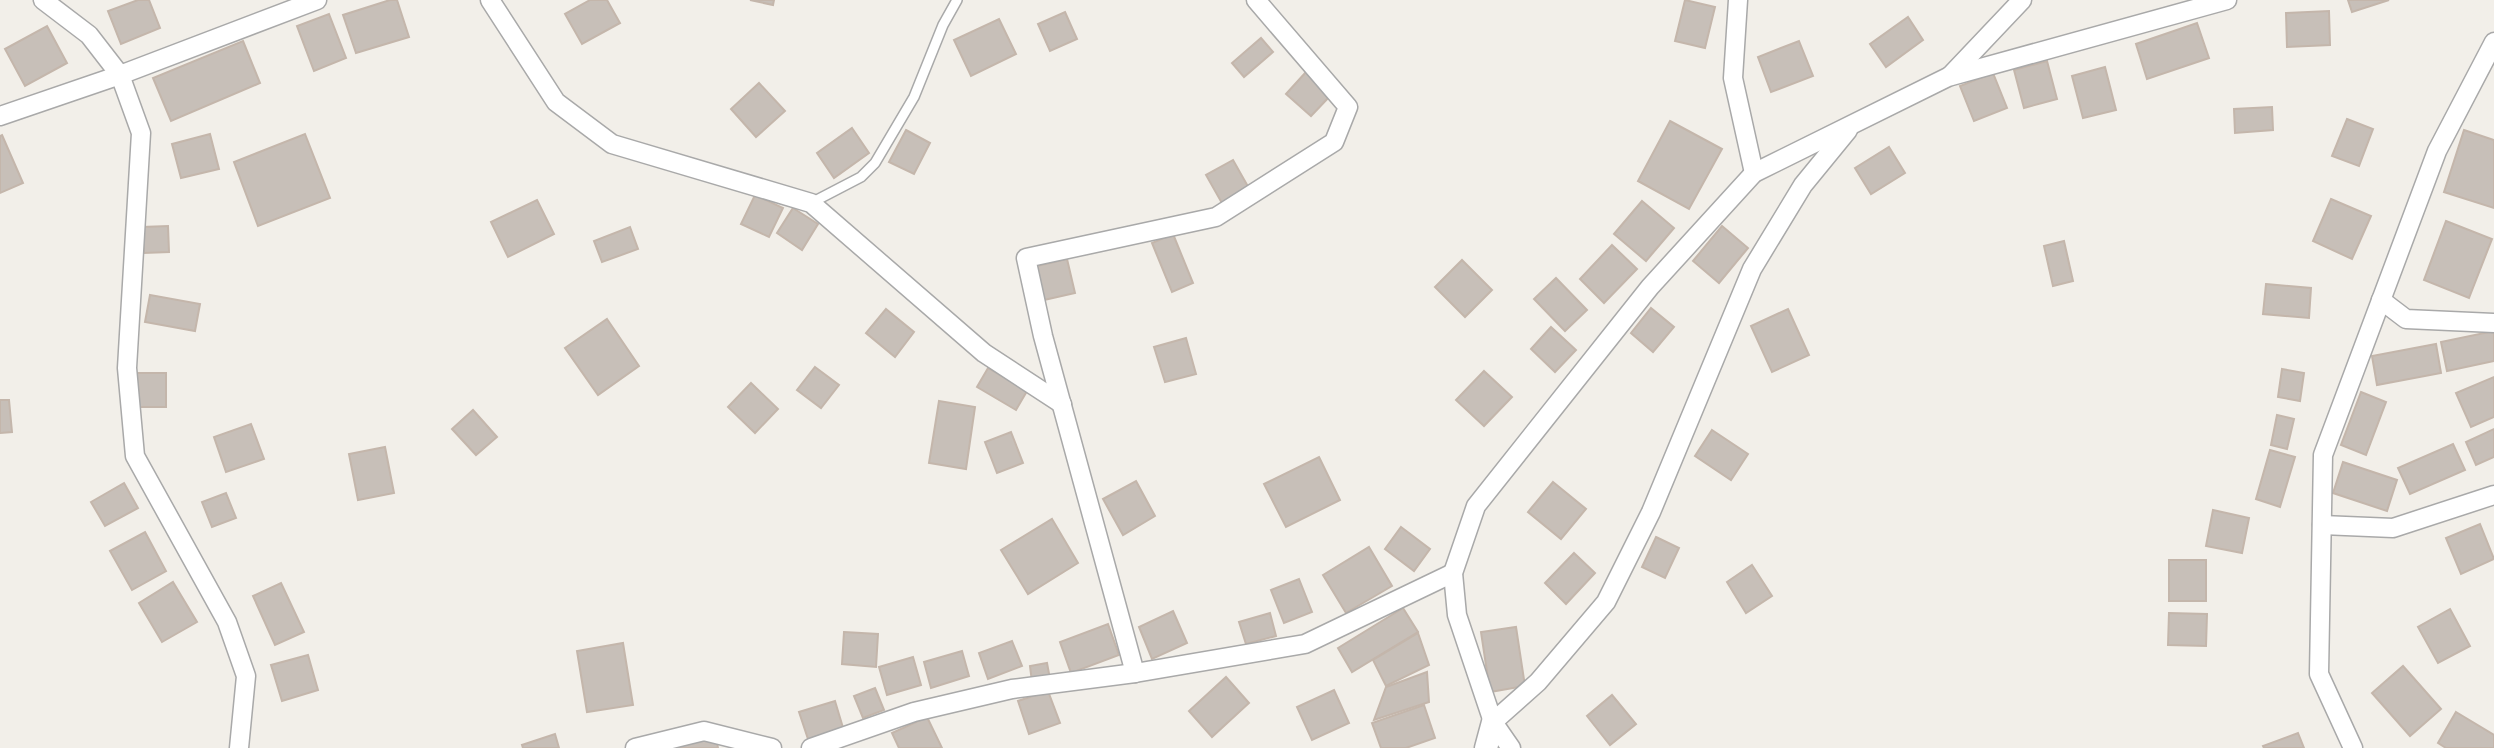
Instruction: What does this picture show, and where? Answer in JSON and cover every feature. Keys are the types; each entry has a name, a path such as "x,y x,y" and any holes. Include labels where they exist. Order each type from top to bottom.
{"street":[{"path":"43,0 89,35 120,75 141,133 127,368 135,456 227,622 246,676 239,748"},
{"path":"0,116 120,75 317,0"},
{"path":"490,0 556,102 612,144 811,203 984,353 1062,404"},
{"path":"1135,673 1043,336 1026,258 1216,217 1334,142 1348,107 1256,0"},
{"path":"1738,0 1733,78 1754,173"},
{"path":"1948,77 2022,0"},
{"path":"1511,748 1493,722 1457,615 1453,573 1476,506 1650,287 1754,173 1948,77 2227,0"},
{"path":"2353,748 2319,674 2323,455 2437,151 2494,42"},
{"path":"1486,748 1493,722 1538,682 1606,602 1651,512 1752,269 1803,185 1853,124"},
{"path":"2381,300 2406,319 2494,323"},
{"path":"2322,525 2393,528 2494,495"},
{"path":"811,748 914,712 1012,689 1135,673 1305,644 1453,573"},
{"path":"635,748 704,731 772,748"}],"lane":[{"path":"811,203 861,177 875,163 914,97 943,25 957,0"}],"building":[{"path":"138,0 149,0 160,28 121,44 108,11"},
{"path":"397,0 409,37 356,53 343,15"},
{"path":"590,0 607,0 620,23 582,44 565,14"},
{"path":"750,0 774,0 773,5"},
{"path":"1685,0 1715,7 1705,48 1675,41"},
{"path":"2348,0 2389,0 2352,12"},
{"path":"2329,11 2330,45 2287,47 2286,13"},
{"path":"1065,12 1077,39 1050,51 1038,24"},
{"path":"329,14 346,58 314,71 297,26"},
{"path":"1908,17 1923,40 1886,67 1870,44"},
{"path":"999,19 1016,54 971,76 954,40"},
{"path":"2197,23 2209,58 2147,79 2136,44"},
{"path":"47,26 67,63 25,86 5,49"},
{"path":"1261,38 1273,52 1244,77 1232,63"},
{"path":"243,41 260,83 171,121 153,78"},
{"path":"1799,41 1813,76 1771,92 1758,57"},
{"path":"2047,61 2057,99 2024,108 2014,70"},
{"path":"2105,67 2116,110 2083,118 2072,76"},
{"path":"1306,72 1331,95 1311,116 1286,94"},
{"path":"1993,73 2007,108 1974,121 1960,86"},
{"path":"759,83 785,111 756,137 731,109"},
{"path":"2272,107 2273,130 2235,133 2234,109"},
{"path":"2347,119 2373,129 2359,166 2332,156"},
{"path":"1670,121 1722,149 1689,209 1638,181"},
{"path":"852,128 869,153 834,178 817,153"},
{"path":"906,130 930,143 914,174 889,162"},
{"path":"2464,130 2494,140 2494,208 2444,192"},
{"path":"210,134 219,169 181,178 172,144"},
{"path":"305,134 330,198 258,226 234,162"},
{"path":"0,136 23,183 0,193"},
{"path":"1889,147 1905,173 1871,194 1855,168"},
{"path":"1233,160 1250,190 1223,205 1206,175"},
{"path":"755,195 783,208 769,237 741,224"},
{"path":"2331,199 2371,216 2352,259 2313,241"},
{"path":"537,200 554,234 508,257 491,222"},
{"path":"1642,201 1674,228 1646,261 1614,234"},
{"path":"793,208 818,224 802,250 777,233"},
{"path":"2446,221 2492,239 2469,298 2424,280"},
{"path":"168,226 169,252 144,253 142,227"},
{"path":"1722,226 1748,248 1719,283 1693,261"},
{"path":"630,227 638,249 602,262 594,241"},
{"path":"1173,234 1193,283 1172,292 1152,243"},
{"path":"2064,241 2073,281 2053,286 2044,246"},
{"path":"1612,245 1637,269 1604,303 1580,279"},
{"path":"1067,259 1075,293 1044,300 1037,266"},
{"path":"1462,260 1492,290 1465,317 1435,287"},
{"path":"1556,278 1587,310 1565,331 1534,299"},
{"path":"2266,284 2311,288 2309,318 2263,314"},
{"path":"150,295 200,304 195,331 145,322"},
{"path":"1651,308 1674,327 1653,352 1631,333"},
{"path":"886,309 914,332 895,357 866,333"},
{"path":"1788,309 1809,355 1772,372 1751,326"},
{"path":"607,319 639,366 598,395 565,348"},
{"path":"1551,327 1576,350 1555,372 1531,349"},
{"path":"2494,331 2494,361 2447,371 2441,342"},
{"path":"1186,338 1196,374 1165,382 1154,347"},
{"path":"2436,344 2441,373 2377,385 2372,356"},
{"path":"815,367 839,385 821,408 797,390"},
{"path":"988,368 1027,391 1016,410 977,387"},
{"path":"2282,369 2304,373 2300,401 2278,397"},
{"path":"1484,371 1512,397 1484,426 1456,400"},
{"path":"136,373 166,373 166,407 137,407"},
{"path":"2494,377 2494,417 2471,427 2456,393"},
{"path":"751,383 778,409 755,433 728,407"},
{"path":"2361,392 2386,402 2366,455 2341,445"},
{"path":"0,400 9,400 12,432 0,433"},
{"path":"939,401 975,407 966,469 929,463"},
{"path":"473,410 497,437 476,455 452,429"},
{"path":"2277,415 2294,419 2287,449 2271,445"},
{"path":"251,424 264,459 226,472 214,437"},
{"path":"2494,429 2494,457 2476,465 2466,442"},
{"path":"1712,430 1748,454 1731,480 1695,456"},
{"path":"1011,432 1023,463 997,473 985,442"},
{"path":"2453,444 2465,470 2410,494 2398,468"},
{"path":"385,447 394,493 358,500 349,454"},
{"path":"2270,450 2295,457 2280,507 2256,499"},
{"path":"1319,457 1340,500 1286,527 1264,484"},
{"path":"2343,462 2397,480 2387,511 2333,493"},
{"path":"1136,481 1155,516 1123,535 1103,499"},
{"path":"1553,482 1586,509 1561,539 1528,512"},
{"path":"124,483 138,508 105,526 91,502"},
{"path":"226,493 236,518 212,527 202,502"},
{"path":"2213,510 2249,518 2242,553 2206,546"},
{"path":"1052,519 1078,563 1028,594 1001,550"},
{"path":"2480,524 2494,559 2461,574 2446,538"},
{"path":"1401,527 1430,549 1414,571 1385,549"},
{"path":"145,532 166,571 132,590 110,551"},
{"path":"1656,537 1679,548 1665,578 1642,567"},
{"path":"1369,547 1392,586 1346,613 1323,575"},
{"path":"1574,553 1595,573 1566,604 1545,583"},
{"path":"2169,560 2206,560 2206,601 2169,601"},
{"path":"1752,565 1772,596 1746,613 1727,582"},
{"path":"1299,579 1312,612 1284,623 1271,590"},
{"path":"173,582 197,622 162,642 139,603"},
{"path":"281,583 304,632 275,645 253,596"},
{"path":"1403,608 1418,632 1352,672 1338,648"},
{"path":"2450,609 2470,646 2438,663 2418,627"},
{"path":"1173,611 1187,643 1152,659 1139,627"},
{"path":"1270,613 1276,636 1246,644 1239,622"},
{"path":"2169,613 2207,614 2206,646 2168,645"},
{"path":"1108,624 1119,655 1071,673 1060,642"},
{"path":"1516,627 1525,686 1490,692 1481,632"},
{"path":"844,632 878,634 876,667 842,664"},
{"path":"1418,633 1429,665 1386,686 1373,660"},
{"path":"1012,641 1022,666 988,679 979,653"},
{"path":"623,643 633,705 587,712 577,651"},
{"path":"962,651 969,676 931,688 924,662"},
{"path":"308,655 318,690 282,701 271,665"},
{"path":"913,657 921,685 887,695 879,667"},
{"path":"1047,663 1050,679 1032,682 1030,666"},
{"path":"2403,666 2441,709 2410,736 2372,693"},
{"path":"1427,672 1429,702 1374,720 1386,687"},
{"path":"1226,677 1249,703 1212,737 1189,711"},
{"path":"875,688 884,710 863,718 854,696"},
{"path":"1334,690 1349,723 1312,740 1297,707"},
{"path":"1048,691 1060,723 1029,734 1018,701"},
{"path":"1612,695 1636,724 1610,745 1587,716"},
{"path":"835,701 844,731 809,742 799,712"},
{"path":"1424,705 1435,738 1406,748 1381,748 1372,723"},
{"path":"2456,712 2494,735 2494,748 2446,748 2438,743"},
{"path":"927,717 942,748 899,748 892,733"},
{"path":"2298,733 2304,748 2263,746"},
{"path":"555,734 559,748 523,748 522,745"},
{"path":"716,738 718,748 670,748 669,745"}]}
